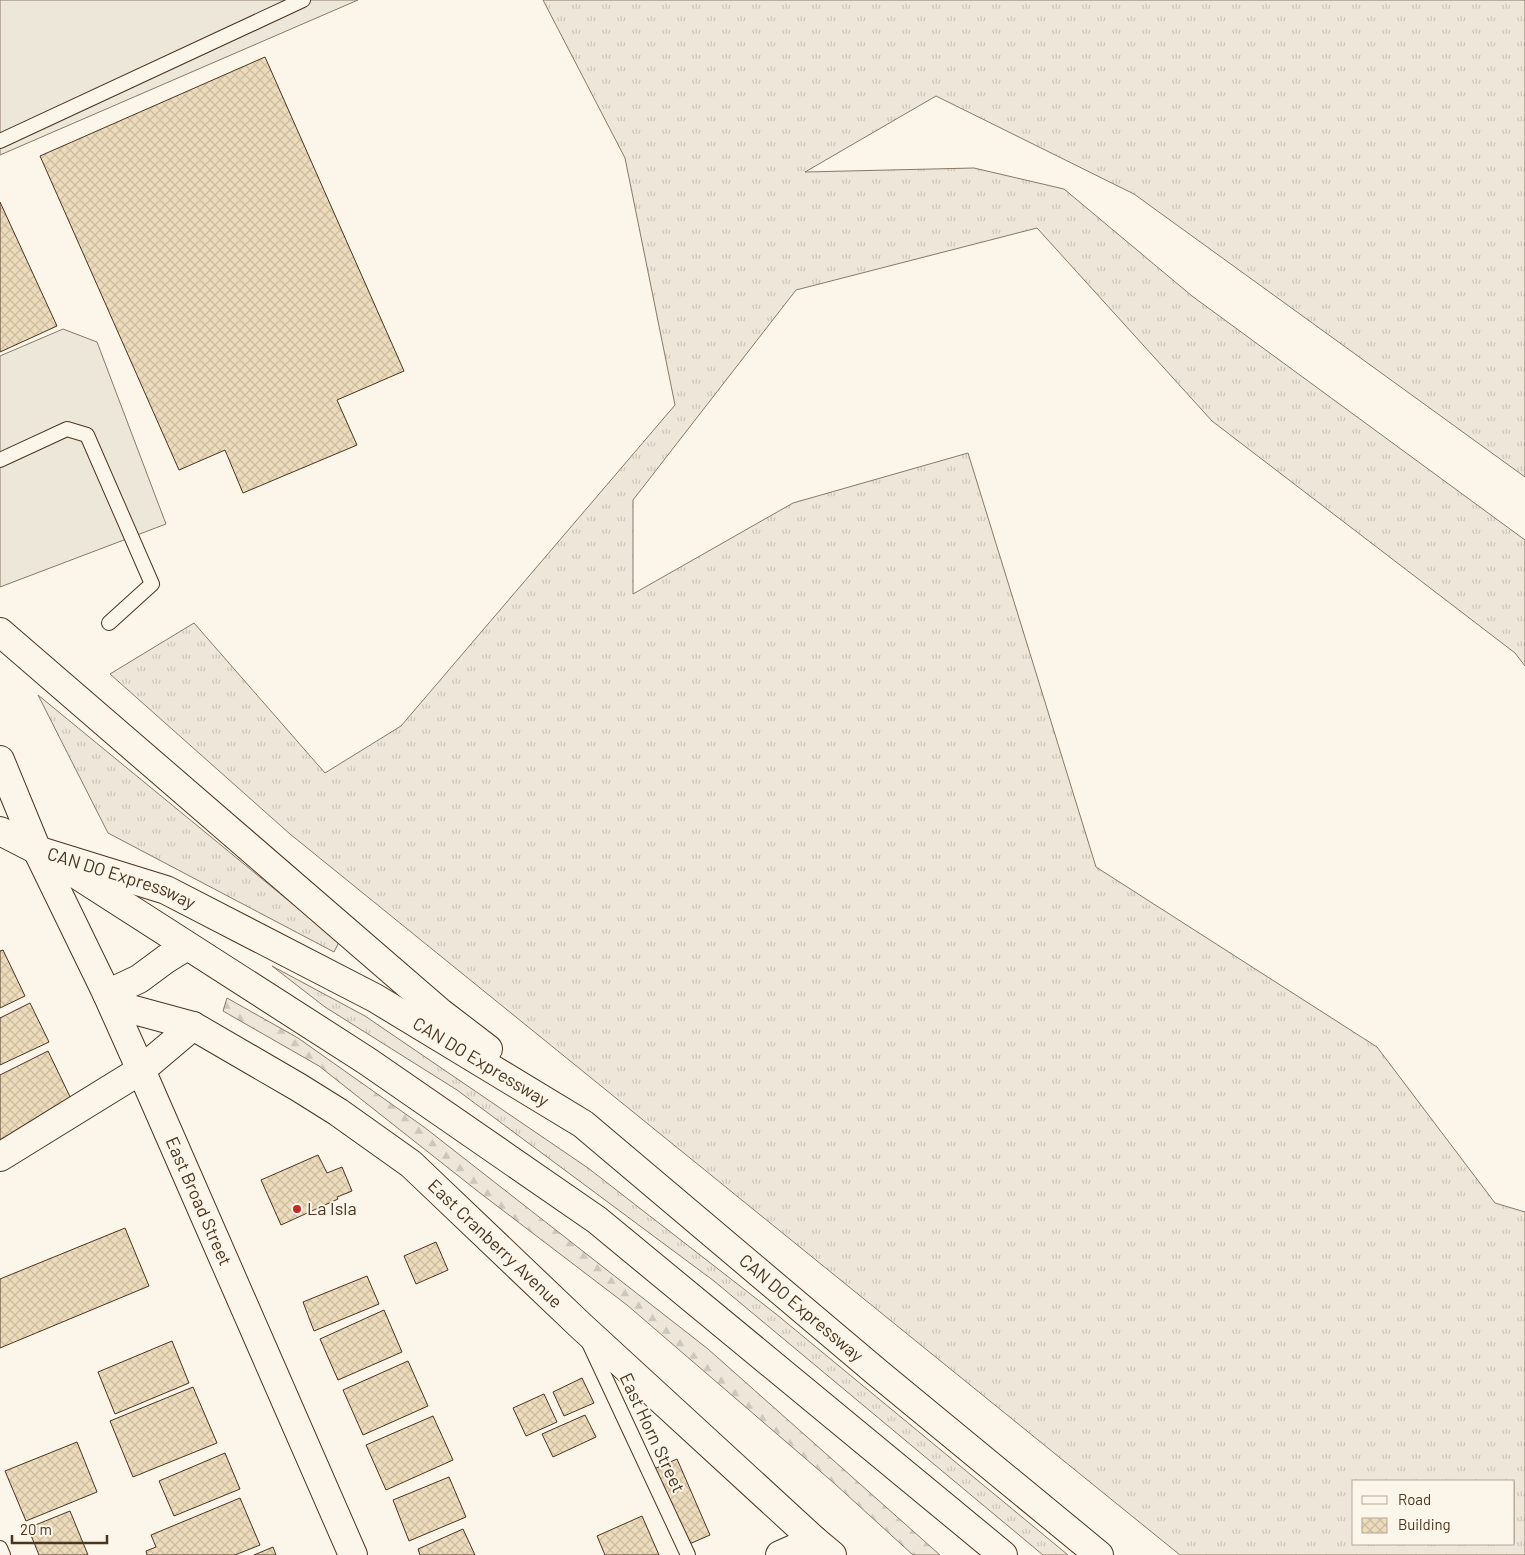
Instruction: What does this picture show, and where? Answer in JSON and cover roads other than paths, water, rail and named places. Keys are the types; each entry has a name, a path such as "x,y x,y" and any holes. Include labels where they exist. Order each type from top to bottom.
{"main road":[{"path":"0,632 441,1013 583,1124"},
{"name":"East Broad Street","path":"0,760 37,850 110,999 352,1555"},
{"path":"0,831 37,850"},
{"name":"CAN DO Expressway","path":"37,850 166,890 375,998 583,1124 879,1374 1099,1555"},
{"name":"CAN DO Expressway","path":"37,850 367,1061 597,1220 1003,1555"},
{"path":"110,999 187,946"},
{"name":"East Cranberry Avenue","path":"110,999 193,1026 338,1112 410,1164 581,1326 823,1548"},
{"path":"0,1156 141,1070 193,1026"},
{"path":"780,1555 823,1548"}],"lane":[{"path":"0,141 303,0"},
{"path":"0,460 66,429 87,435 152,584 109,623"},
{"name":"East Horn Street","path":"581,1326 688,1555"},
{"path":"0,1548 3,1555"}],"place":[{"name":"La Isla","path":"297,1209"}]}
